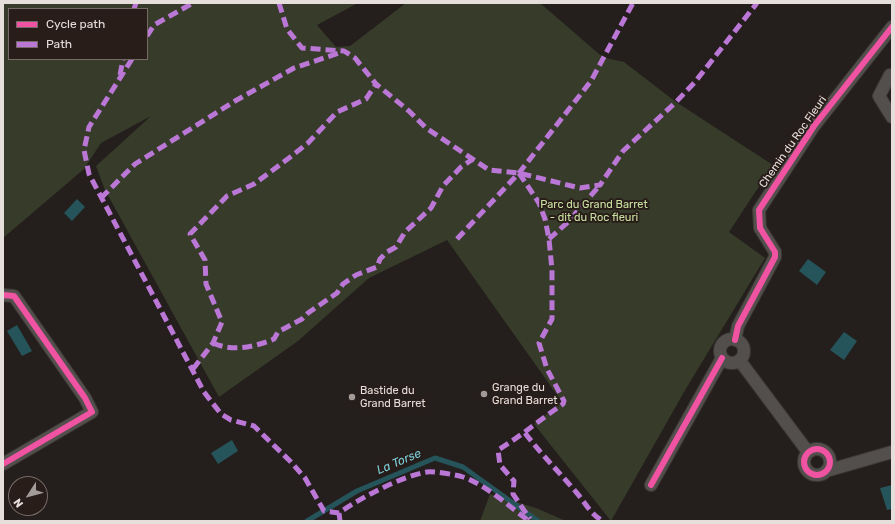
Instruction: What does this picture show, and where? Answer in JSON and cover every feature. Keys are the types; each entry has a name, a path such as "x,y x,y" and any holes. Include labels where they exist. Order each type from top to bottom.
{"street":[{"name":"Chemin du Roc Fleuri","path":"735,340 738,326 775,257 775,252 760,228 759,210 814,126 892,27"},
{"path":"890,74 879,96 892,117"},
{"path":"3,295 14,296 85,398 92,412 3,464"},
{"path":"728,340 735,340 742,344 744,350 740,361 728,363 722,358 720,351 722,344 728,340"},
{"path":"651,485 722,358"},
{"path":"740,361 808,452"},
{"path":"826,471 830,463 824,452 816,449 808,452 804,463 807,471 815,475 892,452"}],"green space":[{"name":"Parc du Grand Barret - dit du Roc fleuri","path":"3,3 358,3 317,25 336,47 350,46 406,3 540,3 599,54 606,58 624,62 676,102 773,165 729,232 765,258 684,392 611,521 534,424 562,402 447,240 369,278 298,341 219,397 105,190 96,166 151,116 101,143 84,169 3,238"},
{"path":"490,494 536,508 566,521 480,521"}],"water":[{"path":"77,199 85,207 72,221 64,213"},
{"path":"808,259 826,272 817,285 799,271"},
{"path":"17,325 32,351 22,356 7,331"},
{"path":"844,332 857,341 844,360 830,350"},
{"path":"232,440 238,451 218,464 211,453"},
{"path":"892,485 892,509 887,510 880,488"}],"waterway":[{"name":"La Torse","path":"307,521 357,491 435,458 463,467 538,521"}],"marked path":[{"path":"134,8 136,3"},
{"path":"148,34 154,25 193,3"},
{"path":"279,3 287,29 302,48 344,51 355,58 376,84 409,111 426,128 489,170 519,173 580,188 600,185 623,151 676,102 695,82 757,3"},
{"path":"457,239 519,173 591,81 633,3"},
{"path":"101,198 135,164 235,101 294,68 342,52"},
{"path":"120,75 123,60"},
{"path":"131,60 89,127 84,150 89,174 204,392 221,414 231,420 254,426 305,478 324,511 339,513 369,494 417,474 430,472 456,475 472,481 489,491 529,521"},
{"path":"193,369 213,343 222,322 206,284 205,260 190,234 227,196 254,184 289,158 308,143 337,112 366,99 376,84"},
{"path":"213,343 221,346 236,348 251,346 274,339 278,332 302,319 308,313 337,293 343,284 356,275 377,267 380,259 387,252 396,247 405,232 431,208 443,186 461,167 473,159"},
{"path":"519,173 539,203 545,219 549,239 552,270 552,319 539,343 547,369 564,401 563,404 498,450 500,465 514,481 513,494 530,519"},
{"path":"549,239 568,222 600,185"},
{"path":"525,433 591,511 603,521"},
{"path":"339,513 340,521"}],"cycle path":[{"path":"735,340 738,326 775,257 775,252 760,228 759,210 814,126 892,27"},
{"path":"3,295 14,296 85,398 92,412 3,464"},
{"path":"651,485 722,358"},
{"path":"817,449 826,453 830,462 826,471 817,475 808,471 804,462 808,453 817,449"}],"place":[{"name":"Grange du Grand Barret","path":"484,394"},
{"name":"Bastide du Grand Barret","path":"352,397"}]}
